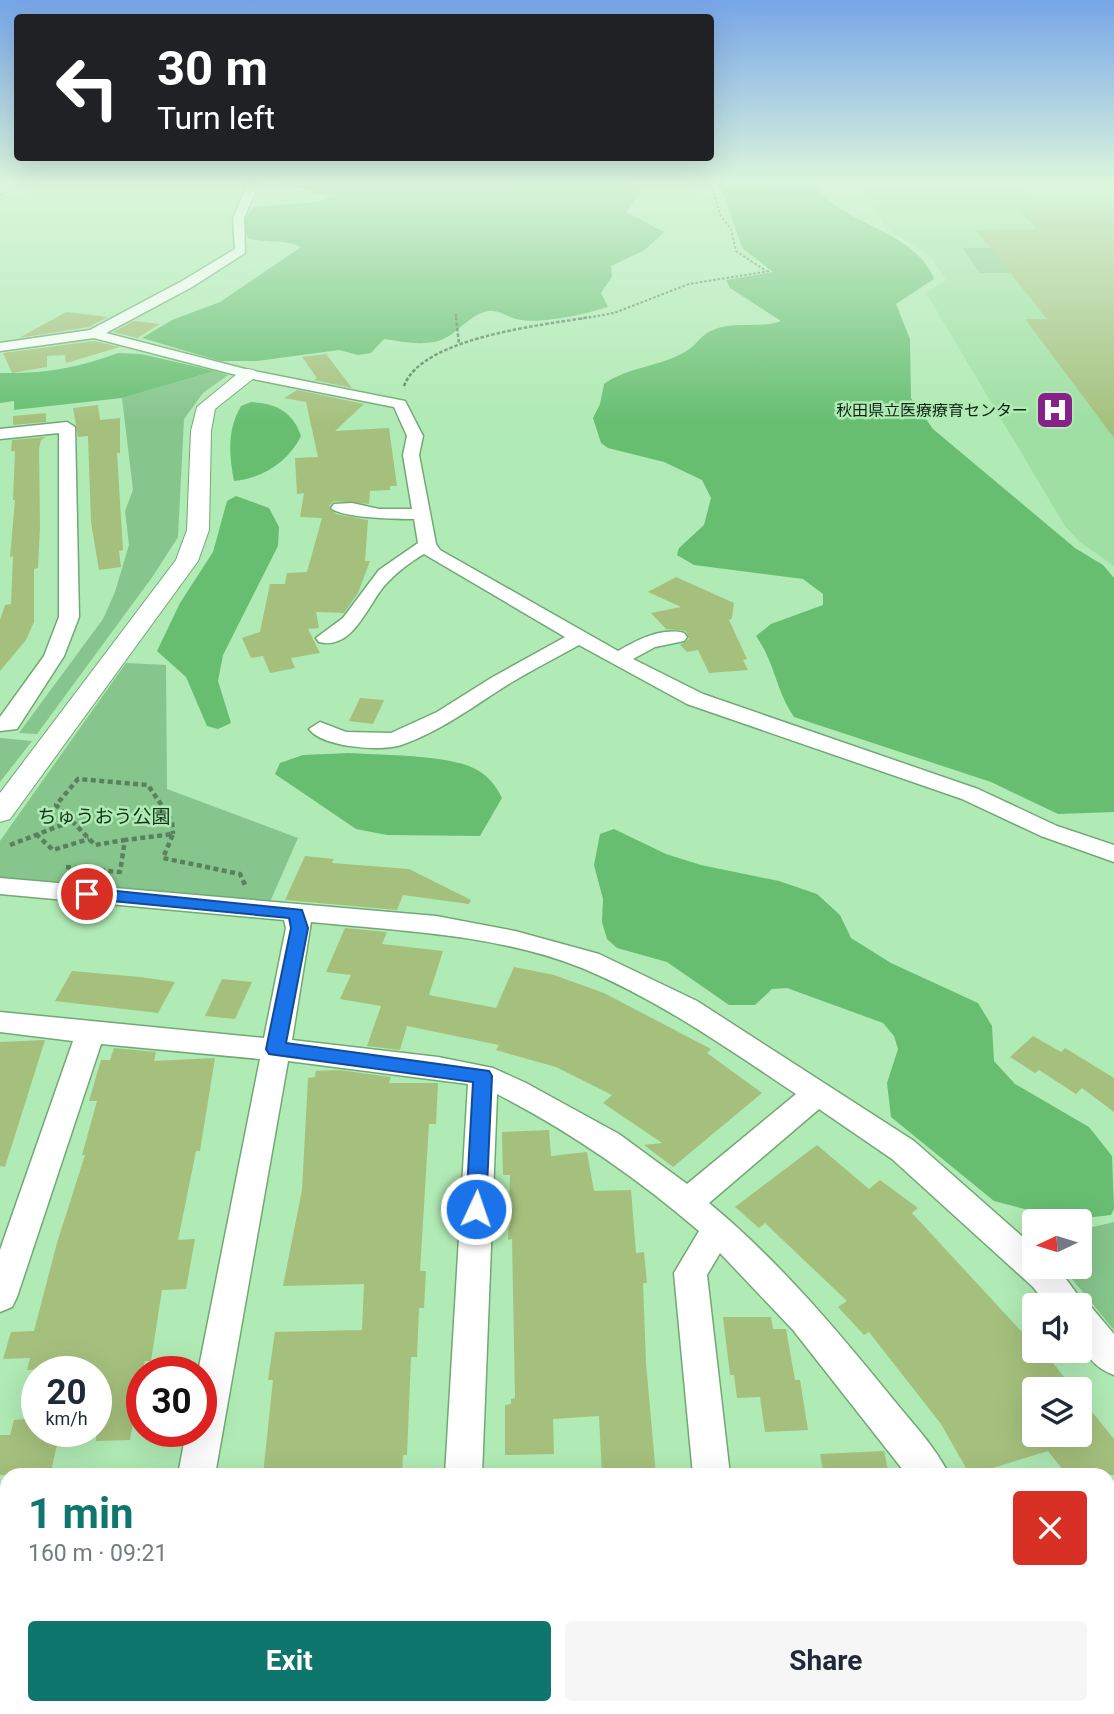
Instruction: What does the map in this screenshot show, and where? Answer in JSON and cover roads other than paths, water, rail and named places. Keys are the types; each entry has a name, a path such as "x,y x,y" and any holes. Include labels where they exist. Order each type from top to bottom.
{"street":[{"path":"0,347 94,334 221,263"},
{"path":"94,334 247,374 400,404 415,436 411,455 427,545 434,554 618,659 695,699 970,794 1048,831 1114,854"},
{"path":"0,813 187,561 198,530 201,431 206,407 247,374"},
{"path":"0,434 67,427 69,617 54,656 30,696 9,724 0,724"},
{"path":"340,508 379,514 421,514"},
{"path":"326,638 345,631 372,588 401,558 427,545"},
{"path":"320,729 342,739 394,740 444,717 498,682 581,636"},
{"path":"618,659 649,642 677,636"},
{"path":"0,886 436,925 515,940 590,961 687,1008 903,1150 1045,1277 1058,1293"},
{"path":"197,1468 299,928 296,914"},
{"path":"0,1022 90,1034 276,1049 482,1076 598,1135 688,1202 767,1274 844,1365 925,1468"},
{"path":"0,1297 90,1034"},
{"path":"463,1468 482,1076"},
{"path":"688,1202 818,1093"},
{"path":"710,1468 690,1273 717,1230"},
{"path":"1092,1333 1114,1359"}],"place":[{"name":"秋田県立医療療育センター","path":"1055,410"}],"park label":[{"name":"ちゅうおう公園","path":"104,816"}]}
